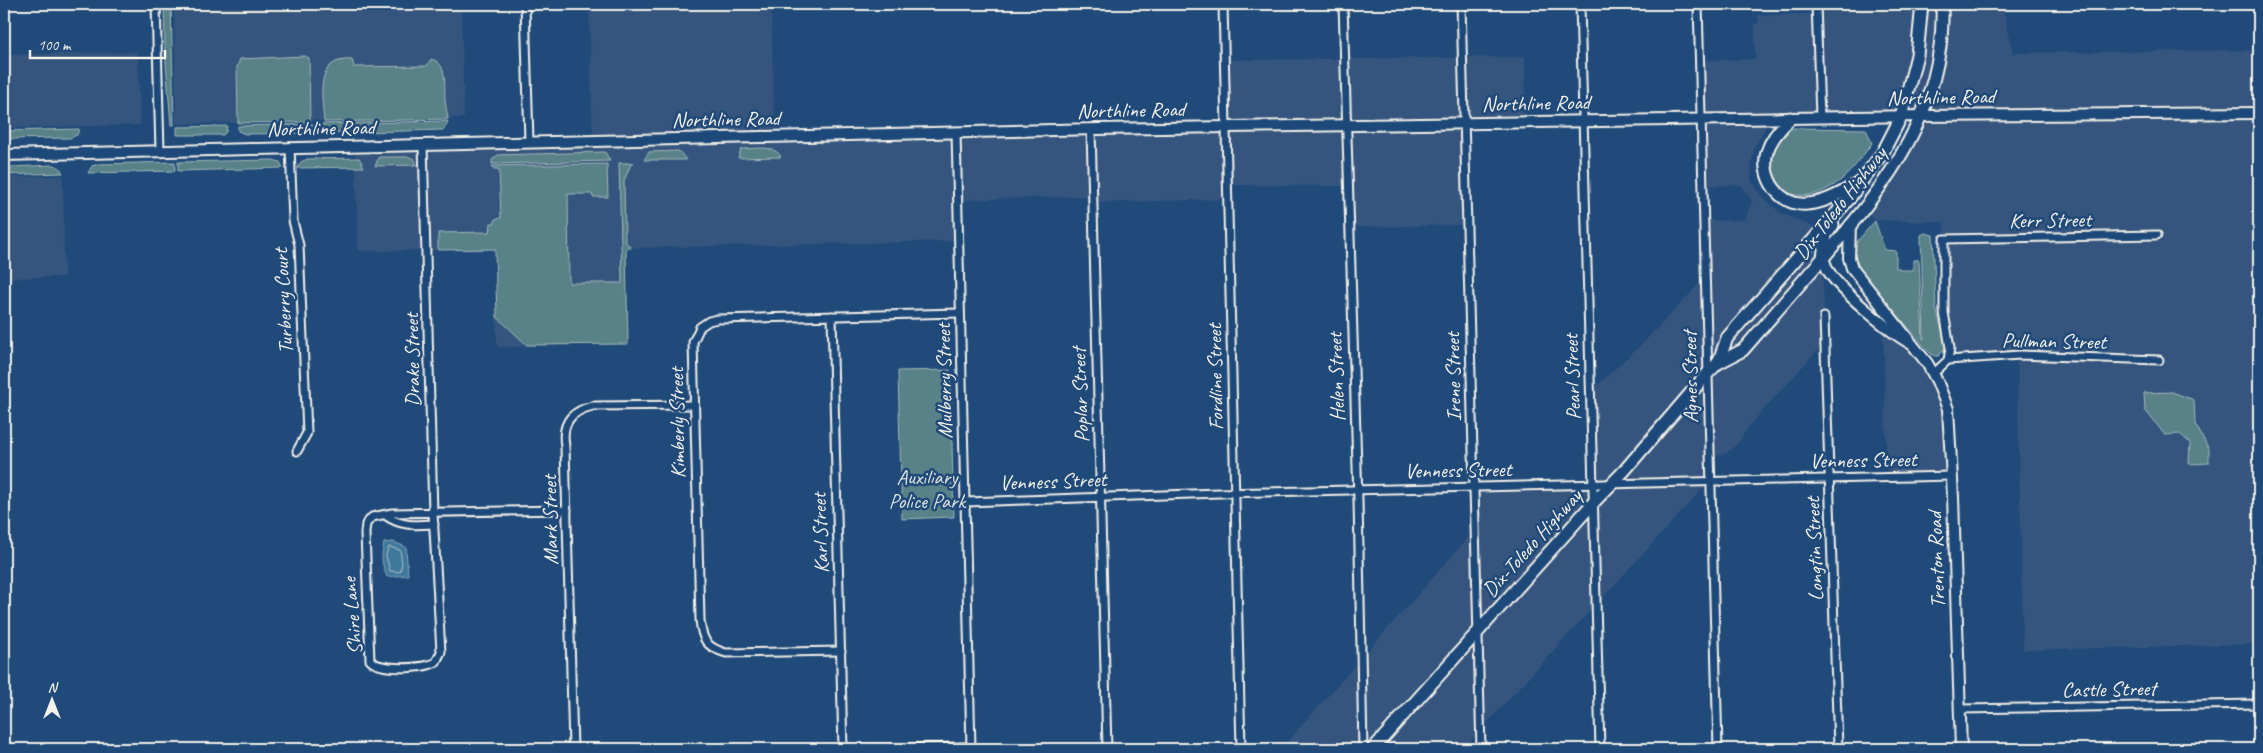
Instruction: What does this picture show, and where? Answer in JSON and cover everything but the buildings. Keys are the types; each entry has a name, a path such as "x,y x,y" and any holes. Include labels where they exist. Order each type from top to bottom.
{"main road":[{"name":"Dix-Toledo Highway","path":"1718,363 1727,338 1848,200 1883,152 1901,117 1917,55 1922,4"},
{"name":"Dix-Toledo Highway","path":"1373,749 1707,374 1718,363 1743,350 1868,204 1902,154 1921,116 1932,88 1938,63 1943,24 1942,4"},
{"name":"Northline Road","path":"4,155 1091,129 2259,112"},
{"path":"1790,118 1774,137 1765,160 1769,181 1780,195 1795,203 1809,204 1824,200 1862,182"},
{"path":"1823,258 1826,235 1848,200"},
{"name":"Trenton Road","path":"1850,225 1849,258 1852,268 1927,363 1948,409 1961,749"},
{"name":"Trenton Road","path":"1823,258 1829,273 1846,290 1898,336 1910,343"}],"street":[{"path":"156,4 160,151"},
{"path":"525,4 528,142"},
{"name":"Fordline Street","path":"1223,4 1241,749"},
{"name":"Helen Street","path":"1344,4 1358,490 1363,749"},
{"name":"Irene Street","path":"1462,4 1481,749"},
{"name":"Pearl Street","path":"1580,4 1600,749"},
{"name":"Agnes Street","path":"1698,4 1718,749"},
{"path":"1816,4 1820,117"},
{"name":"Poplar Street","path":"1091,129 1107,749"},
{"name":"Mulberry Street","path":"956,132 970,748"},
{"name":"Drake Street","path":"423,144 436,574"},
{"name":"Turberry Court","path":"290,147 293,221 299,245 307,433 298,451"},
{"name":"Kerr Street","path":"1948,360 1950,348 1944,312 1944,240 2157,234"},
{"name":"Kimberly Street","path":"841,652 726,653 714,650 702,636 692,342 696,331 704,323 717,319 960,313"},
{"name":"Karl Street","path":"832,316 844,749"},
{"name":"Longtin Street","path":"1824,317 1838,749"},
{"name":"Pullman Street","path":"1948,360 2020,355 2159,360"},
{"path":"1933,374 1948,360"},
{"name":"Mark Street","path":"573,749 565,446 563,433 567,423 574,414 584,408 593,406 694,405"},
{"name":"Venness Street","path":"965,502 1235,493 1952,476"},
{"path":"385,515 567,510"},
{"path":"385,515 394,522 409,526 434,524"},
{"name":"Shire Lane","path":"385,515 372,518 365,528 368,650 373,663 384,667 428,666 440,658 439,597 436,574"},
{"name":"Castle Street","path":"1960,709 2259,704"},
{"path":"844,749 970,748"}],"shaded area":[{"path":"174,4 461,4 464,118 176,124"},
{"path":"589,4 771,4 775,136 1226,127 1224,60 1525,57 1526,122 1464,123 1467,225 1349,227 1347,186 1228,185 1228,199 1092,203 1092,196 958,200 958,241 626,248 629,344 497,347 494,250 358,251 355,146 593,140"},
{"path":"1816,4 2002,4 2013,53 2259,50 2259,644 2023,650 2017,356 1948,360 1944,222 1875,220 1862,211 1921,116 1771,118 1755,146 1751,180 1764,199 1781,213 1821,230 1825,342 1748,427 1739,442 1726,454 1709,457 1709,482 1463,749 1281,749 1475,530 1474,487 1593,485 1590,392 1644,342 1705,278 1703,221 1745,220 1752,201 1741,185 1702,186 1699,61 1755,59 1755,23 1759,23 1758,15 1816,14"},
{"path":"138,52 140,125 4,128 4,55"},
{"path":"63,176 64,277 4,278 4,177"},
{"path":"1883,323 1910,343 1948,409 1952,476 1887,477"}],"green space":[{"path":"164,4 171,4 174,125 171,125 165,51"},
{"path":"305,56 309,58 310,122 238,123 237,67 240,59"},
{"path":"431,59 436,61 443,69 448,119 324,122 323,80 326,71 331,65 340,61 352,60 354,67 427,66"},
{"path":"448,121 444,130 326,133 322,124"},
{"path":"313,124 310,133 245,134 238,131 238,126"},
{"path":"227,126 226,132 223,135 177,135 177,127"},
{"path":"1793,128 1866,129 1872,143 1840,181 1814,194 1797,195 1783,189 1774,179 1769,166 1771,152 1778,139"},
{"path":"79,129 77,135 70,138 4,139 4,131"},
{"path":"758,148 774,150 781,157 738,158 741,149"},
{"path":"679,151 686,160 644,160 649,152"},
{"path":"605,152 610,161 492,164 492,160 498,155"},
{"path":"379,157 410,157 415,160 417,165 375,166"},
{"path":"359,158 364,167 297,168 301,162 307,159"},
{"path":"273,160 280,162 283,168 178,171 178,162"},
{"path":"175,162 175,171 88,173 92,166 99,164"},
{"path":"619,163 634,163 631,164 624,181 625,241 631,248 626,248 628,344 527,345 497,317 495,249 438,250 438,233 490,232 491,223 495,223 495,219 501,218 499,169 494,169 492,166 607,164 608,197 593,197 592,194 568,194 569,283 622,283"},
{"path":"54,165 59,167 63,173 4,175 4,168 9,167"},
{"path":"1875,221 1885,250 1896,251 1896,268 1900,268 1900,270 1913,270 1913,260 1919,260 1923,339 1921,235 1925,233 1933,235 1936,308 1946,346 1939,356 1930,353 1858,268 1854,255 1854,245"},
{"name":"Auxiliary Police Park","path":"950,370 954,517 902,519 898,371"},
{"path":"2172,392 2194,400 2195,424 2209,449 2209,463 2189,464 2190,443 2180,434 2165,435 2145,410 2144,393"}],"water":[{"path":"393,542 406,547 408,575 387,577 383,564 383,548 384,543"}]}
